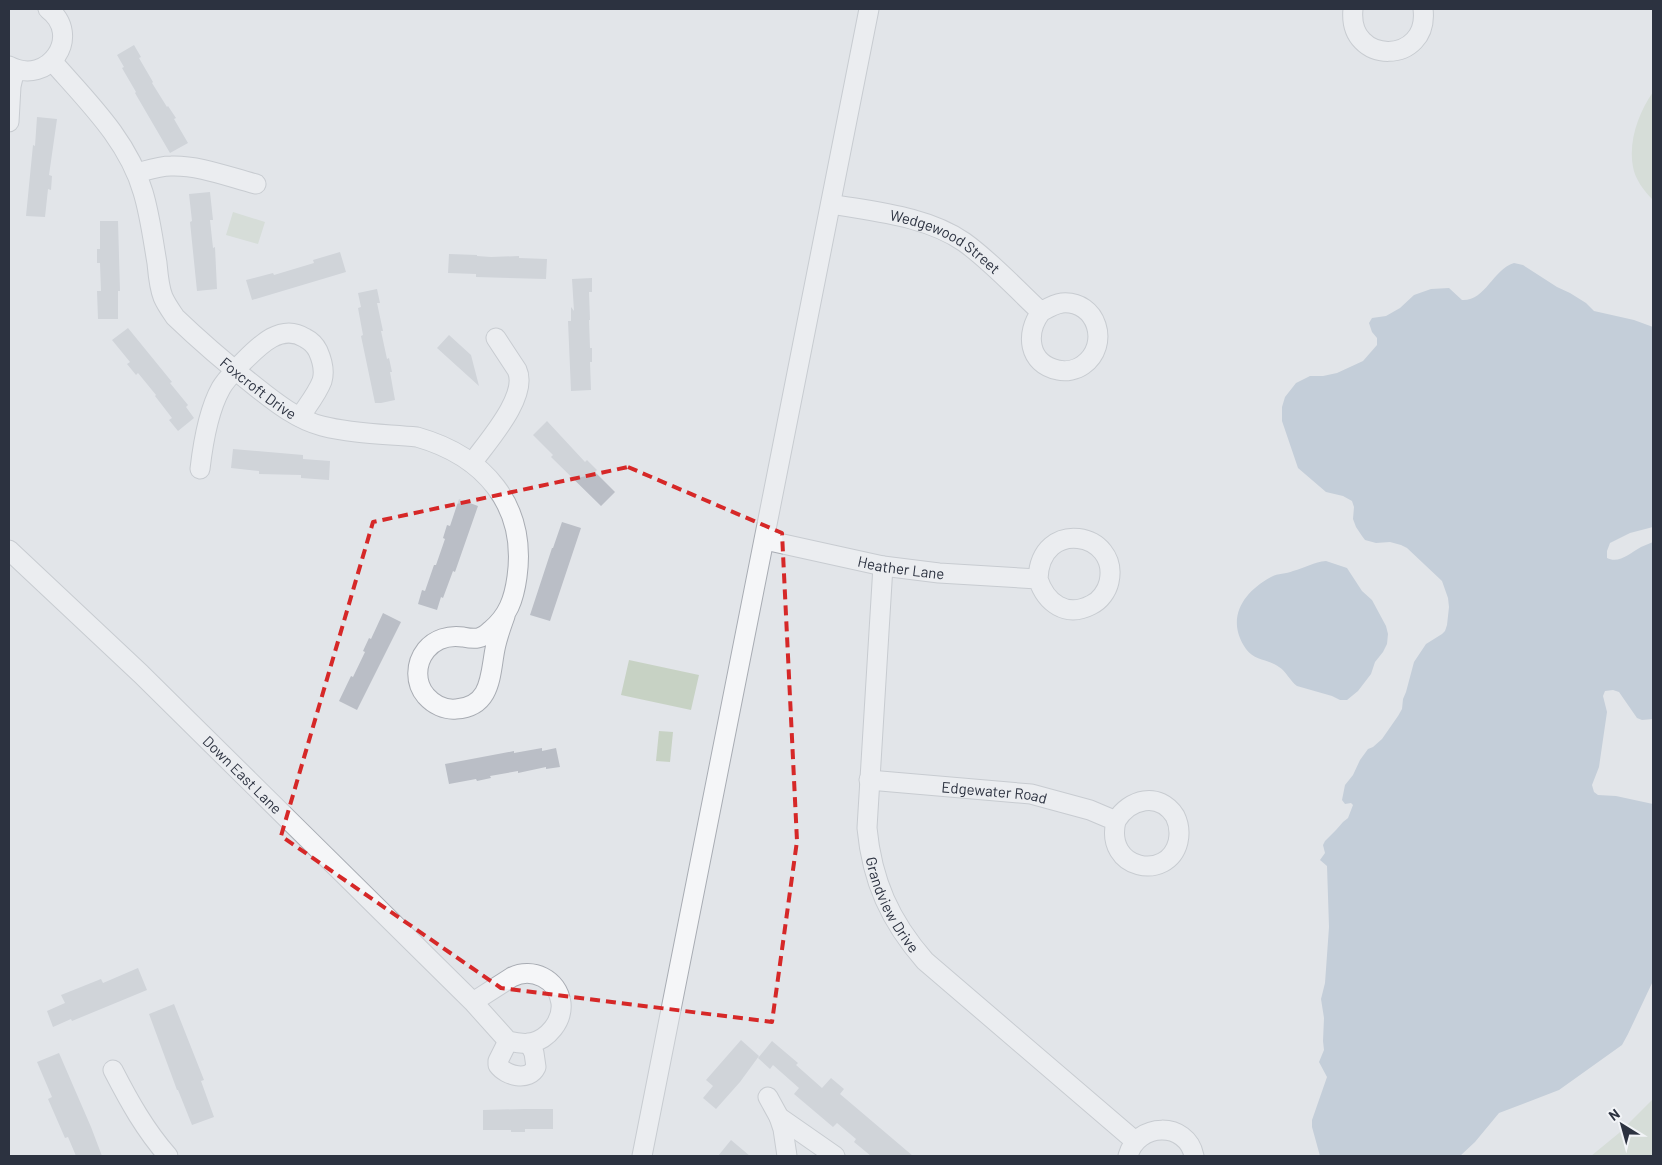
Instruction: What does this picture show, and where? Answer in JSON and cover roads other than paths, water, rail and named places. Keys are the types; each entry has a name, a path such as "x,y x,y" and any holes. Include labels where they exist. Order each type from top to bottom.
{"street":[{"path":"9,122 12,67 27,71 38,70 52,61 59,52 62,35 58,20 48,9"},
{"path":"642,1156 869,9"},
{"path":"1353,9 1354,26 1359,38 1374,50 1386,52 1403,49 1414,41 1423,26 1423,9"},
{"name":"Foxcroft Drive","path":"52,61 105,121 137,173 146,203 164,298 175,317 235,370 270,398 300,417 322,426 344,430 418,437 453,451 472,463 485,474 502,495 510,510 515,530 518,549 517,575 514,594 496,644 491,678 481,698 471,706 453,709 442,707 431,701 423,692 418,675 419,663 424,652 433,643 443,638 460,636 481,638 505,616"},
{"path":"137,173 159,167 172,166 213,172 256,184"},
{"name":"Wedgewood Street","path":"831,204 913,220 938,228 980,255 1041,312"},
{"path":"200,468 204,437 224,382 259,346 275,336 293,333 301,335 314,344 319,353 323,373 322,381 300,417"},
{"path":"472,463 508,412 519,387 519,374 496,338"},
{"name":"Heather Lane","path":"764,540 883,566 939,573 1038,579"},
{"name":"Down East Lane","path":"9,550 152,685 473,1002 508,1041"},
{"name":"Grandview Drive","path":"883,566 867,828 871,862 882,897 901,931 925,961 1131,1149 1144,1134 1156,1130 1168,1130 1188,1142 1194,1156"},
{"name":"Edgewater Road","path":"869,780 1031,794 1090,810 1116,821"},
{"path":"473,1002 499,984 518,974 534,974 548,980 554,986 561,1002 560,1015 556,1024 546,1036 537,1041 529,1043 508,1041 498,1061 498,1065 503,1071 525,1076 532,1073 536,1067 534,1053 529,1043"},
{"path":"113,1070 137,1115 168,1156"},
{"path":"768,1097 783,1129 787,1156"},
{"path":"779,1118 835,1156"}],"water":[{"path":"1514,263 1523,265 1570,293 1586,303 1594,311 1634,320 1653,327 1653,527 1630,533 1610,543 1607,558 1620,559 1653,542 1653,719 1642,720 1637,718 1619,692 1613,690 1605,691 1603,696 1607,712 1599,767 1592,785 1594,792 1598,795 1616,796 1653,804 1653,981 1622,1045 1559,1090 1499,1113 1475,1142 1460,1156 1320,1156 1312,1127 1312,1120 1327,1077 1319,1062 1324,1050 1324,1018 1321,999 1325,983 1329,927 1327,866 1320,860 1325,853 1323,845 1348,818 1353,805 1351,803 1345,804 1342,800 1345,785 1368,749 1382,739 1398,716 1402,709 1403,699 1414,662 1426,644 1445,631 1449,607 1442,581 1407,548 1390,542 1376,543 1365,540 1353,519 1354,507 1352,501 1343,496 1326,492 1298,468 1282,421 1282,407 1285,397 1296,383 1310,376 1337,373 1363,361 1377,345 1377,338 1372,332 1369,323 1372,318 1386,316 1400,308 1414,295 1431,289 1449,288 1462,300 1470,299 1477,296 1500,272"},
{"path":"1326,561 1347,568 1362,591 1372,600 1386,626 1388,634 1387,644 1375,662 1371,674 1358,691 1347,700 1340,700 1297,686 1279,667 1253,656 1246,649 1237,627 1240,607 1252,590 1261,583 1274,576"}]}
